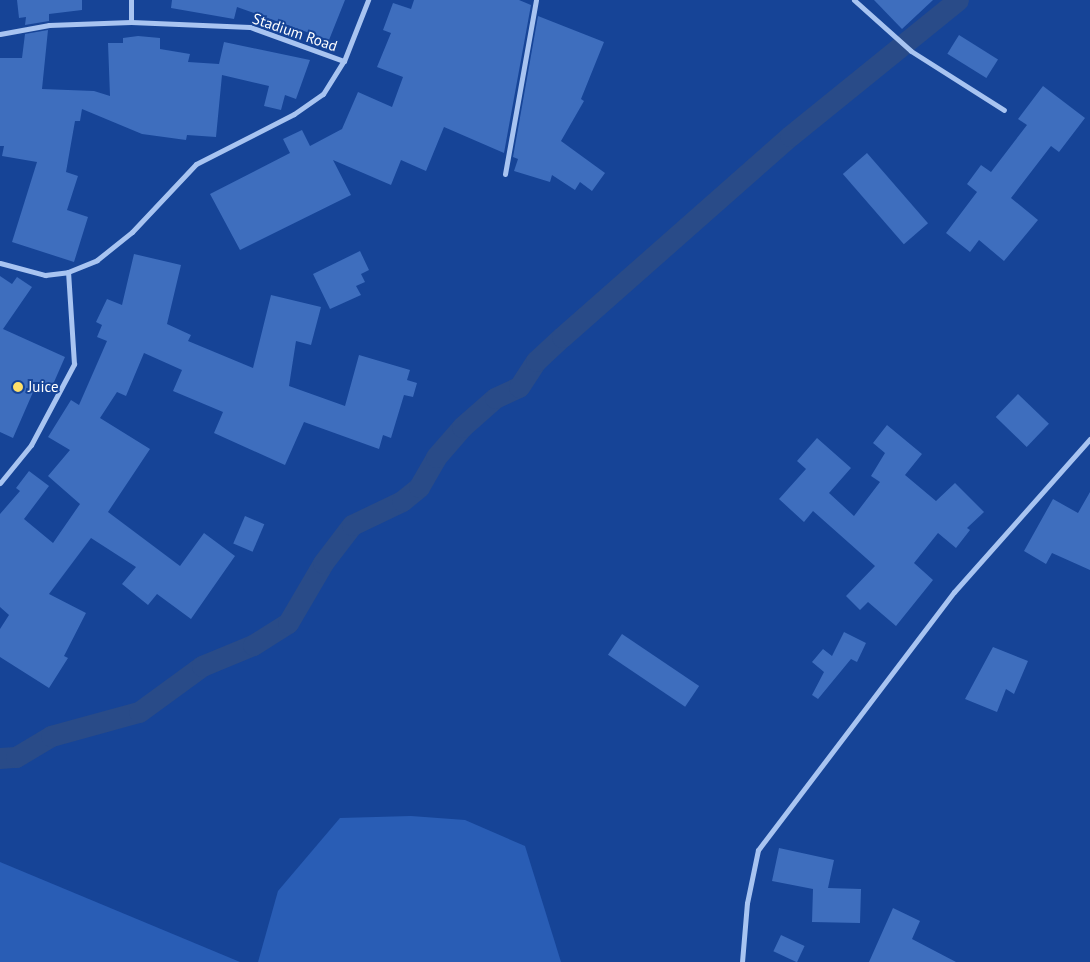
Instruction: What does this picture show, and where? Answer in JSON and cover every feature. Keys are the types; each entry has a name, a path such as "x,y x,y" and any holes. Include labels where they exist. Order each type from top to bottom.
{"street":[{"path":"131,0 131,22"},
{"path":"0,263 45,275 68,272 114,247 196,164 310,104 329,87 344,61 368,0"},
{"path":"505,174 536,0"},
{"path":"854,0 911,51 1004,110"},
{"name":"Stadium Road","path":"0,34 49,25 131,22 250,27 344,61"},
{"path":"0,483 31,445 74,364 68,272"},
{"path":"742,962 747,903 758,850 954,592 1090,439"}],"shaded area":[{"path":"411,816 465,820 525,846 561,962 258,962 278,891 340,818"},
{"path":"0,862 240,962 0,962"}],"building":[{"path":"17,0 82,0 82,10 49,14 49,21 25,25 26,17 19,18"},
{"path":"172,0 345,0 329,40 237,7 234,19 171,8"},
{"path":"414,0 519,0 531,5 504,153 444,127 426,171 401,160 391,185 333,160 351,195 240,250 210,194 290,153 283,139 302,130 310,146 342,129 358,92 392,107 403,77 377,67 391,33 383,30 393,3 411,9"},
{"path":"874,0 933,0 902,29"},
{"path":"538,16 604,42 581,99 584,101 561,141 605,173 592,191 580,182 575,190 552,175 550,182 514,171 518,159 513,157"},
{"path":"48,30 42,89 94,91 110,96 108,43 123,43 123,38 138,36 160,38 160,49 190,54 188,62 219,64 224,42 310,60 296,99 285,95 281,110 264,106 269,86 222,75 216,137 187,135 186,140 142,134 82,109 80,121 75,121 66,172 78,176 67,210 88,217 74,262 12,242 37,162 2,156 4,146 0,146 0,58 22,58 25,34"},
{"path":"959,35 998,59 986,78 947,54"},
{"path":"1043,86 1085,118 1059,152 1051,146 1011,198 1038,220 1004,261 979,240 970,252 946,233 977,192 967,184 981,165 991,172 1027,125 1018,119"},
{"path":"867,153 928,223 904,244 843,174"},
{"path":"360,251 369,270 361,274 365,282 356,286 361,295 330,309 313,274"},
{"path":"134,254 181,265 167,324 191,335 188,341 253,368 271,295 321,307 311,345 296,341 289,386 345,406 359,355 410,370 407,380 417,383 413,397 404,395 391,438 383,435 379,449 304,422 285,465 214,433 223,412 173,391 182,370 144,353 126,396 117,392 100,418 150,449 108,512 180,566 204,533 235,556 191,619 157,594 148,605 122,584 136,567 91,538 49,594 86,613 64,656 68,658 49,688 0,657 0,629 9,615 0,607 0,514 20,491 16,488 29,471 49,486 24,519 53,543 80,504 48,476 70,450 48,437 71,400 79,405 107,341 97,337 102,325 96,322 107,299 122,305"},
{"name":"Juice","path":"0,276 12,284 17,277 32,287 3,329 65,357 51,389 37,383 13,438 0,432"},
{"path":"1018,394 1049,424 1027,447 996,417"},
{"path":"887,425 922,454 905,475 936,501 955,483 984,512 967,528 970,530 956,548 938,533 914,563 933,580 896,626 868,602 860,610 846,596 875,566 813,511 804,522 779,499 806,469 797,461 817,438 851,468 829,493 854,516 880,482 871,476 885,453 873,443"},
{"path":"1090,492 1090,570 1052,553 1046,564 1024,551 1053,499 1078,513"},
{"path":"245,516 264,524 253,552 233,544"},
{"path":"844,632 866,643 857,662 851,659 818,699 812,695 824,672 812,662 823,649 832,656"},
{"path":"622,634 699,686 685,707 608,655"},
{"path":"993,647 1028,661 1014,694 1006,689 997,712 965,699"},
{"path":"779,848 834,860 828,888 861,889 860,923 812,922 813,889 772,881"},
{"path":"893,908 920,921 912,939 956,962 869,962"},
{"path":"781,935 805,946 797,962 773,951"}],"waterway":[{"path":"0,758 16,757 51,736 139,712 202,666 253,645 288,623 323,563 352,525 402,501 419,487 436,457 462,427 495,398 519,387 536,361 790,136 958,0"}],"place":[{"name":"Juice","path":"18,387"}]}
